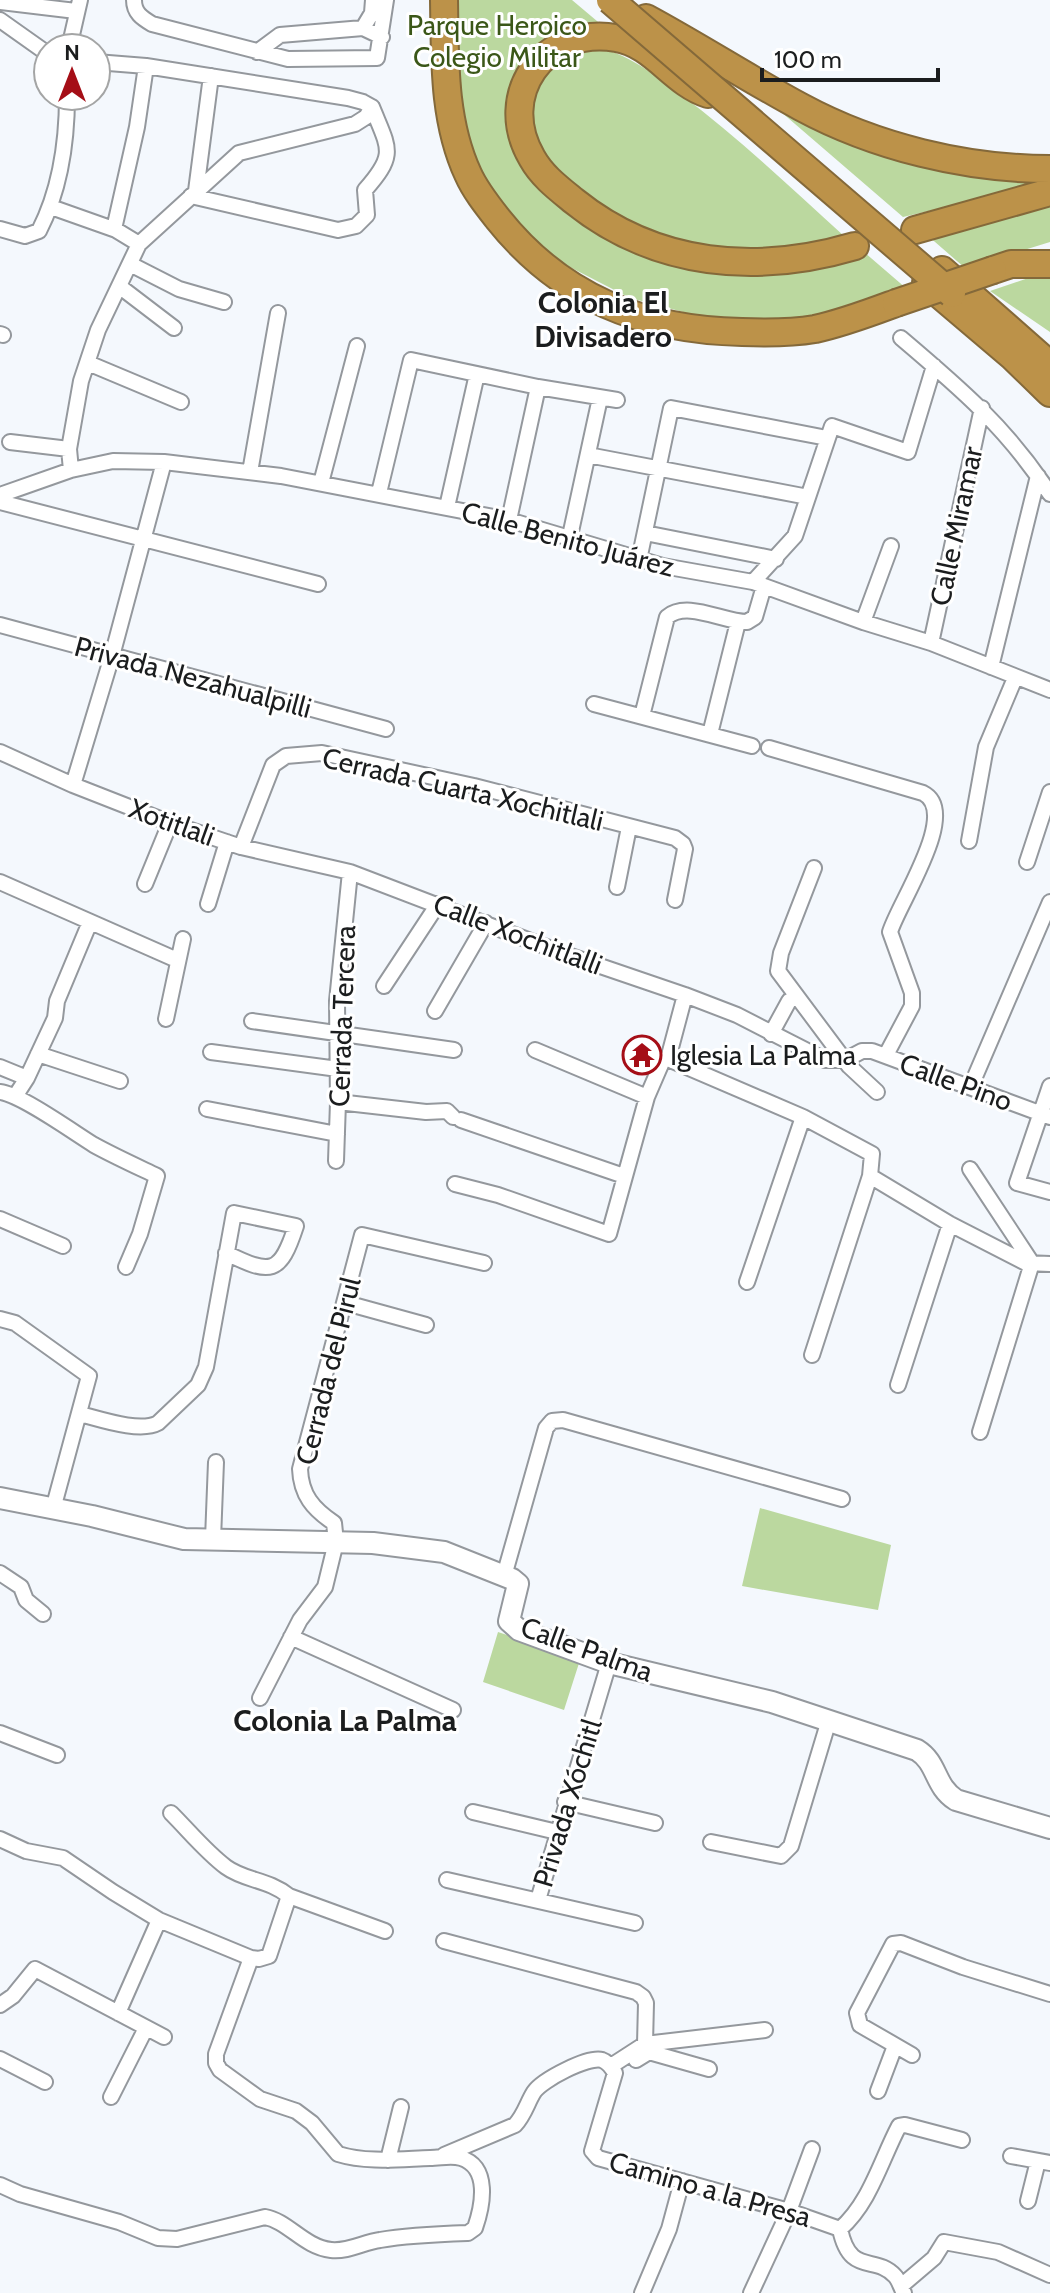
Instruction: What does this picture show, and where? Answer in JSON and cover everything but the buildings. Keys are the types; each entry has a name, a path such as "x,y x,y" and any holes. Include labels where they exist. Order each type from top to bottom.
{"highway":[{"path":"444,0 447,87 452,124 469,176 490,209 524,251 576,288 633,316 700,331 780,333 813,329 844,322 1002,267 1050,264"},
{"path":"595,0 1050,390"},
{"path":"610,0 952,294 1050,390"},
{"path":"624,0 1050,365"},
{"path":"624,0 1030,349 1050,372"},
{"path":"646,18 801,107 880,140 912,150 975,162 1050,169"},
{"path":"708,94 692,88 643,48 617,38 567,43 546,54 527,80 519,103 523,141 547,180 588,212 635,238 693,256 754,264 805,259 855,246"},
{"path":"915,230 1050,192"},
{"path":"973,297 988,300 1041,338 1050,341"}],"street":[{"path":"134,0 134,7 140,16 152,24 288,59 377,58 386,0"},
{"path":"363,28 372,13 373,0"},
{"path":"0,2 78,6 72,32"},
{"path":"0,20 32,43"},
{"path":"257,52 280,35 363,28 382,37"},
{"path":"112,63 211,76 363,102 372,107 387,146 385,167 365,190 367,215 356,226 338,230 194,193"},
{"path":"114,229 137,127 146,66"},
{"path":"194,193 211,76"},
{"path":"71,470 69,449 81,381 98,330 139,244 239,153 355,124 366,117 372,107"},
{"path":"0,229 25,236 39,231 51,207 67,130 67,112"},
{"path":"51,207 114,229 139,244"},
{"path":"1002,267 1050,252"},
{"path":"130,264 179,289 224,302"},
{"path":"119,286 174,328"},
{"path":"250,472 278,313"},
{"path":"901,338 982,408 1021,450 1050,494"},
{"path":"321,483 357,346"},
{"path":"379,493 411,360 617,400"},
{"path":"88,363 181,402"},
{"path":"639,560 671,408 830,432 908,452 934,366"},
{"path":"447,507 477,374"},
{"path":"509,520 538,387"},
{"path":"570,536 600,398"},
{"name":"Calle Miramar","path":"931,643 982,408"},
{"path":"642,716 667,617 674,611 685,610 738,622 747,622 755,617 758,584 795,536 830,432"},
{"path":"10,442 69,449"},
{"path":"588,455 808,497"},
{"name":"Calle Benito Juárez","path":"0,495 71,470 113,461 164,462 250,472 379,493 509,520 570,536 639,560 758,584 931,643 1050,690"},
{"path":"73,785 112,656 164,462"},
{"path":"991,667 1038,476"},
{"path":"0,502 318,584"},
{"path":"645,533 776,559"},
{"path":"863,622 891,546"},
{"path":"710,734 738,622"},
{"name":"Privada Nezahualpilli","path":"0,625 386,729"},
{"path":"969,841 986,747 1015,678"},
{"path":"594,704 752,746"},
{"path":"769,748 923,793 931,797 935,804 929,850 890,932 912,993 912,1006 886,1055"},
{"name":"Xotitlali","path":"0,752 170,823 234,844 350,872"},
{"name":"Cerrada Cuarta Xochitlali","path":"208,904 273,765 278,758 298,754 329,755 460,783 675,838 685,849 675,900"},
{"path":"1027,862 1044,831 1050,792"},
{"path":"145,884 170,823"},
{"path":"617,887 629,827"},
{"path":"814,868 781,953 778,971 845,1060 877,1092"},
{"name":"Calle Xochitlalli","path":"350,872 562,953 685,995"},
{"name":"Cerrada Tercera","path":"336,1161 337,1001 350,872"},
{"path":"0,882 177,960"},
{"path":"971,1086 1046,926 1050,902"},
{"path":"384,986 438,904"},
{"path":"16,1095 55,1018 57,1001 69,967 90,922"},
{"path":"435,1011 486,923"},
{"path":"166,1019 183,939"},
{"path":"668,1059 685,995"},
{"name":"Calle Pino","path":"685,995 737,1015 825,1060 845,1060 862,1051 886,1055 1045,1115"},
{"path":"771,1034 789,1001"},
{"path":"252,1021 454,1050"},
{"path":"535,1050 647,1097"},
{"path":"211,1052 338,1069"},
{"path":"38,1054 120,1081"},
{"path":"455,1184 498,1195 609,1234 647,1097 663,1060 668,1059 803,1117 872,1154 870,1176 812,1355"},
{"path":"0,1067 27,1078"},
{"path":"1050,1086 1045,1115 1017,1183 1050,1192"},
{"path":"0,1092 16,1095 98,1147 157,1176 140,1234 126,1267"},
{"path":"338,1102 426,1112 447,1111 457,1118 624,1176"},
{"path":"207,1109 337,1134"},
{"path":"747,1282 803,1117"},
{"path":"970,1169 1032,1263"},
{"path":"870,1176 950,1224 1026,1263 1050,1264"},
{"path":"80,1414 150,1428 158,1423 198,1385 206,1367 226,1253 234,1213 296,1226 288,1254 280,1263 270,1267 258,1266 226,1253"},
{"path":"0,1219 63,1246"},
{"path":"898,1385 950,1224"},
{"name":"Cerrada del Pirul","path":"336,1542 334,1523 311,1505 302,1488 300,1469 362,1235 484,1263"},
{"path":"980,1432 1032,1263"},
{"path":"346,1303 426,1325"},
{"path":"0,1319 15,1323 89,1376 53,1509"},
{"path":"504,1576 546,1428 552,1421 563,1420 842,1499"},
{"path":"213,1539 216,1462"},
{"name":"Calle Palma","path":"0,1498 184,1539 373,1543 444,1552 518,1584 509,1621 514,1626 609,1663 772,1702 917,1750 928,1757 944,1793 956,1800 1050,1828"},
{"path":"260,1698 300,1620 325,1587 336,1542"},
{"path":"0,1573 21,1587 26,1600 43,1614"},
{"path":"291,1637 453,1710"},
{"name":"Privada Xóchitl","path":"447,1880 538,1900 609,1663"},
{"path":"711,1842 781,1856 786,1853 791,1846 829,1720"},
{"path":"0,1733 57,1755"},
{"path":"565,1802 655,1823"},
{"path":"473,1812 557,1832"},
{"path":"171,1813 225,1866 239,1874 276,1885 289,1896 385,1931"},
{"path":"0,1839 26,1851 63,1858 159,1920 251,1958 269,1956 289,1896"},
{"path":"538,1900 635,1923"},
{"path":"118,2013 159,1920"},
{"path":"444,1941 636,1992 646,2003 645,2044"},
{"path":"912,2055 860,2025 857,2019 857,2013 893,1944 901,1943 963,1967 1050,1994"},
{"path":"0,2185 20,2194 119,2222 158,2238 177,2239 265,2217 275,2219 309,2243 331,2250 346,2250 378,2240 468,2233 475,2228 482,2188 481,2172 473,2164 461,2158 388,2160 338,2154 312,2123 296,2111 260,2099 220,2070 216,2054 251,1958"},
{"path":"0,2005 13,1996 35,1969 164,2037"},
{"path":"111,2097 146,2028"},
{"path":"613,2070 645,2044 765,2030"},
{"path":"878,2091 895,2046"},
{"path":"613,2070 649,2052 709,2069"},
{"path":"0,2059 45,2082"},
{"path":"442,2157 515,2125 524,2115 535,2091 551,2078 600,2059 613,2070"},
{"name":"Camino a la Presa","path":"613,2070 592,2151 598,2158 789,2211 840,2229 847,2251 861,2262 896,2276 902,2290"},
{"path":"388,2160 401,2107"},
{"path":"840,2229 869,2189 899,2126 962,2140"},
{"path":"751,2293 789,2211 812,2149"},
{"path":"1011,2156 1044,2162 1028,2201"},
{"path":"642,2293 669,2229 682,2181"},
{"path":"902,2290 934,2258 944,2242 998,2252 1050,2275"}],"green space":[{"name":"Parque Heroico Colegio Militar","path":"453,0 572,0 610,32 533,61 520,147 667,261 864,252 907,289 803,319 759,322 706,318 630,298 562,263 518,229 473,164 460,114"},
{"path":"594,47 629,59 680,94 743,145 844,236 790,250 705,250 633,226 587,199 552,167 535,139 531,106 540,80 556,62"},
{"path":"766,99 1014,178 1049,183 903,217"},
{"path":"1050,201 1050,242 965,268 927,235"},
{"path":"1050,273 1050,332 990,291"},
{"path":"760,1508 891,1545 878,1610 742,1586"},
{"path":"498,1632 580,1660 564,1710 483,1682"}],"place":[{"name":"Iglesia La Palma","path":"642,1055"}],"district":[{"name":"Colonia El Divisadero","path":"603,319"},
{"name":"Colonia La Palma","path":"345,1720"}]}
